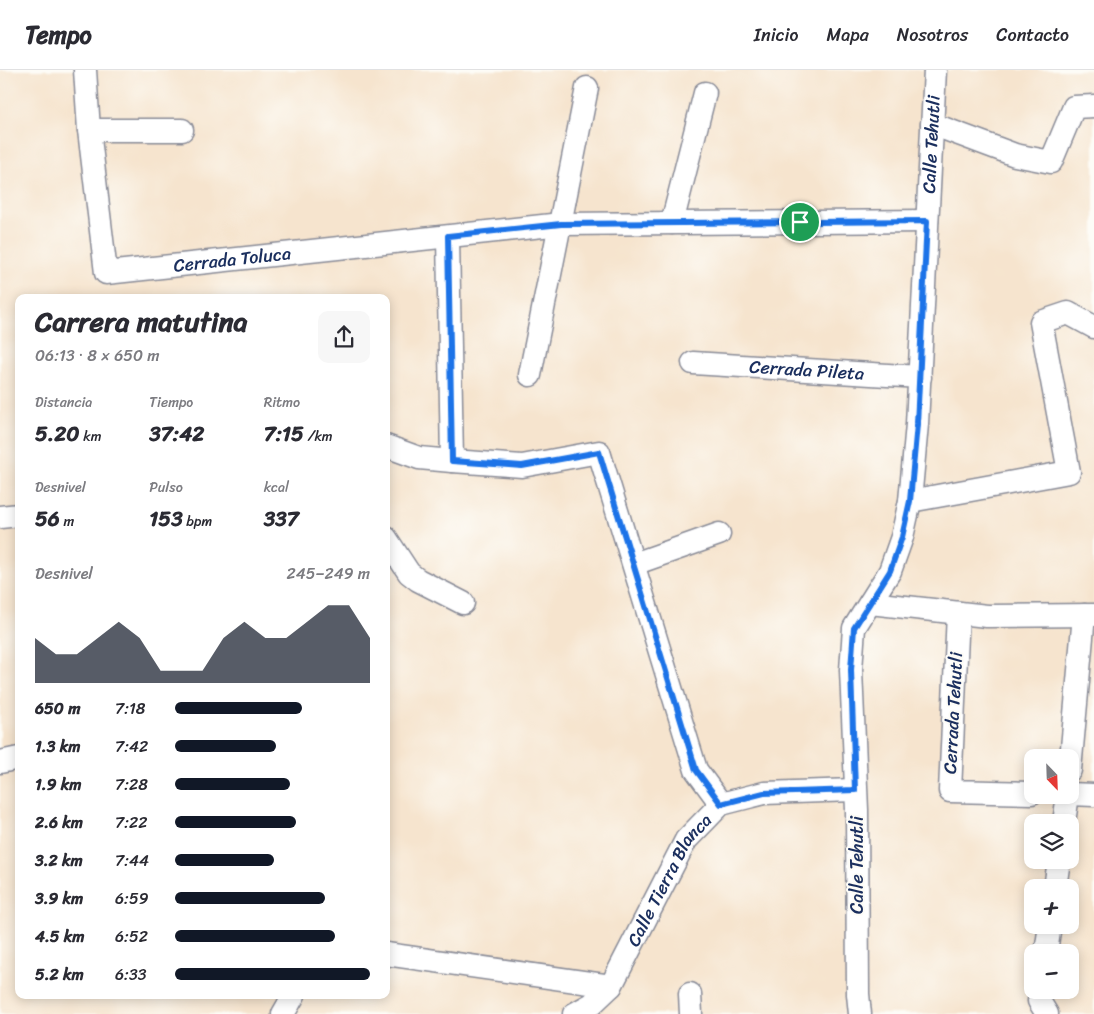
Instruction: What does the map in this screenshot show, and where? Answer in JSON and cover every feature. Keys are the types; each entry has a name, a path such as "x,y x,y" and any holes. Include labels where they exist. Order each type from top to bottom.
{"street":[{"name":"Cerrada Toluca","path":"85,70 89,130 106,273 561,224 927,221"},
{"name":"Calle Tehutli","path":"860,1014 858,994 857,810 852,662 854,628 890,571 902,537 910,501 920,377 935,70"},
{"path":"530,375 587,88"},
{"path":"672,223 705,94"},
{"path":"932,124 1015,155 1051,162 1074,107 1094,106"},
{"path":"89,130 182,130"},
{"path":"448,236 452,461"},
{"path":"910,501 1069,472 1041,322 1068,313 1094,327"},
{"name":"Cerrada Pileta","path":"693,363 920,377"},
{"path":"390,447 419,458 522,466 599,452 696,770 721,804"},
{"path":"0,517 15,515"},
{"path":"634,564 719,534"},
{"path":"390,544 409,573 418,580 462,603"},
{"path":"870,603 987,616 1089,615 1073,749"},
{"name":"Cerrada Tehutli","path":"958,613 950,791 1024,793"},
{"path":"0,762 15,759"},
{"name":"Calle Tierra Blanca","path":"574,1014 592,1004 611,986 686,840 721,804 764,793 855,790"},
{"path":"1079,795 1094,795"},
{"path":"390,955 611,986"},
{"path":"283,1014 292,999"},
{"path":"1039,999 1047,1014"}],"route":[{"path":"927,221 917,424 910,501 902,537 890,571 854,628 851,670 855,790 764,793 721,804 696,770 599,452 522,466 452,461 448,236 561,224 800,222 927,221"}]}
